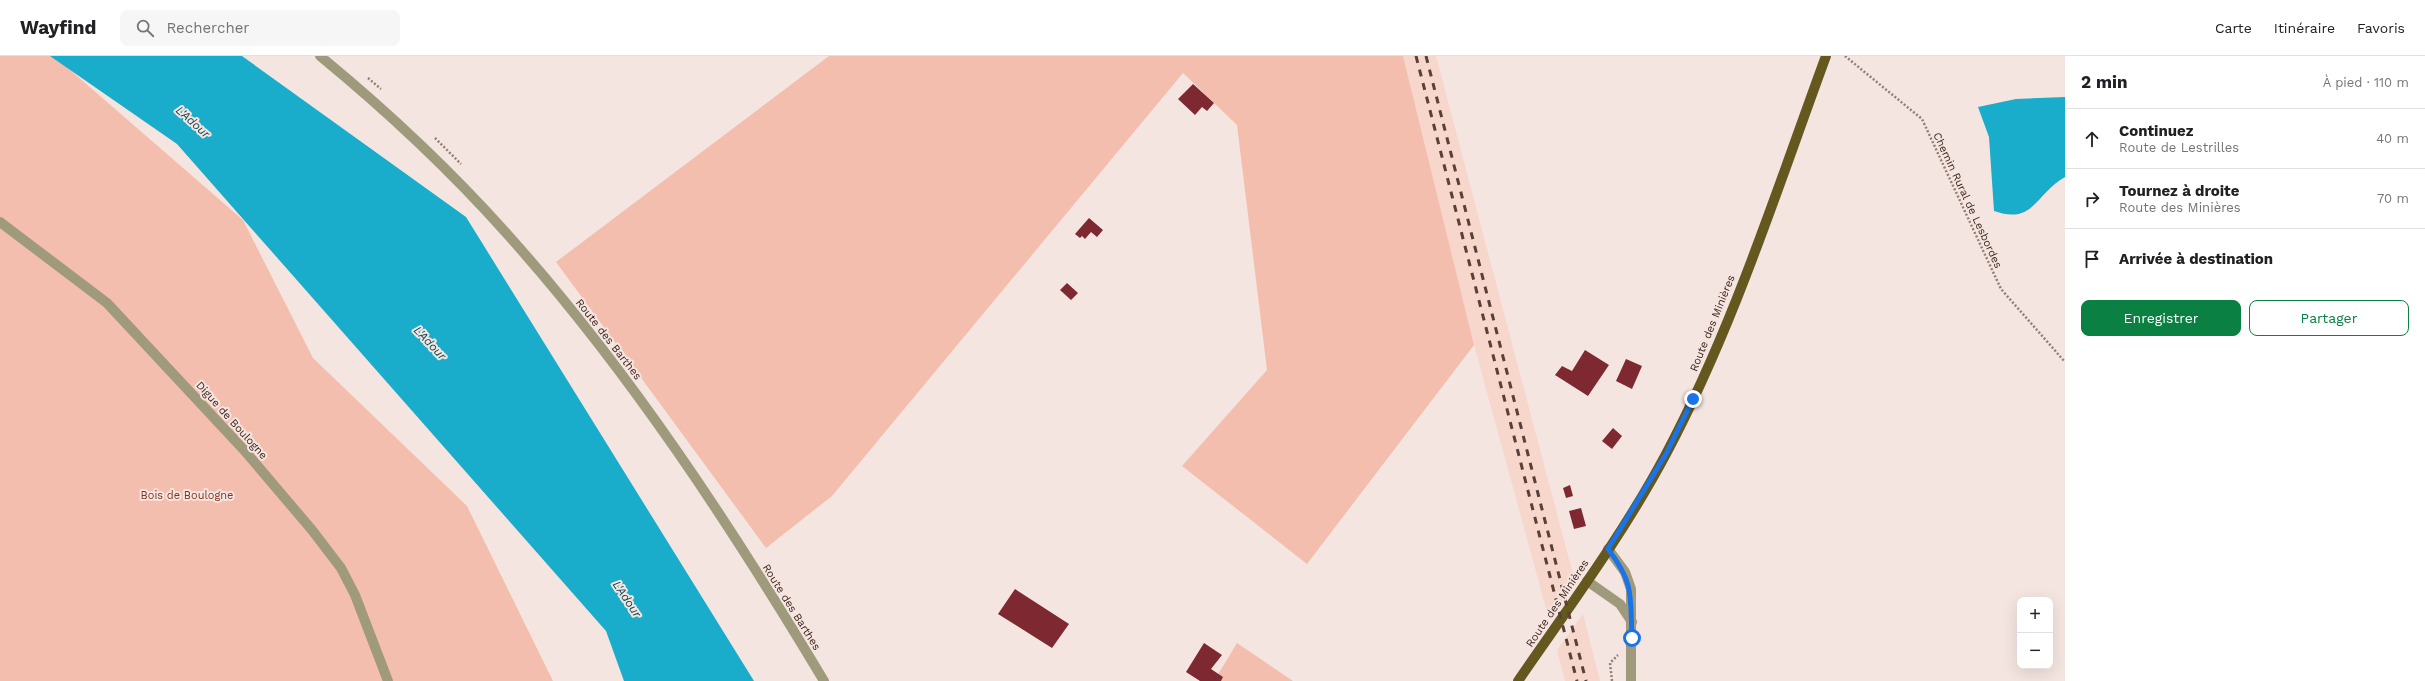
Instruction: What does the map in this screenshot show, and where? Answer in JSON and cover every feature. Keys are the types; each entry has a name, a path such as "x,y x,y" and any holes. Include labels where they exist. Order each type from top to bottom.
{"main road":[{"name":"Route des Minières","path":"1518,681 1608,549 1666,454 1716,349 1826,56"}],"street":[{"name":"Route des Barthes","path":"320,56 364,92 441,163 509,235 581,322 647,406 824,681"},
{"name":"Digue de Boulogne","path":"0,222 107,304 244,450 307,524 344,574 355,595 388,681"},
{"path":"1608,549 1625,572 1631,589 1631,681"},
{"path":"1587,581 1620,604 1632,622"}],"path":[{"name":"Chemin Rural de Lesbordes","path":"1845,56 1922,119 2001,289 2065,362"}],"shaded area":[{"path":"1403,56 1436,56 1575,582 1549,619 1474,345"},
{"path":"1583,614 1600,681 1565,681 1557,650"}],"green space":[{"name":"Bois de Boulogne","path":"0,56 54,56 243,220 313,358 467,506 553,681 0,681"},
{"path":"829,56 1403,56 1474,345 1307,564 1182,466 1267,370 1237,125 1183,73 832,496 766,548 556,262"},
{"path":"1237,643 1293,681 1214,681"}],"water":[{"name":"L'Adour","path":"50,56 242,56 466,217 754,681 624,681 606,631 177,144"},
{"path":"2065,97 2065,177 2055,184 2026,211 2018,214 2007,214 1994,211 1989,137 1978,107 2016,99"}],"building":[{"path":"1193,84 1214,103 1207,111 1202,107 1195,115 1178,99"},
{"path":"1089,218 1103,230 1097,237 1091,232 1085,239 1082,236 1080,238 1075,234"},
{"path":"1067,283 1078,293 1071,300 1060,290"},
{"path":"1585,350 1609,365 1588,396 1555,375 1562,366 1572,371"},
{"path":"1626,359 1642,366 1632,389 1616,381"},
{"path":"1613,428 1622,436 1612,449 1602,441"},
{"path":"1570,485 1573,496 1566,498 1563,488"},
{"path":"1581,508 1586,526 1574,529 1569,511"},
{"path":"1015,589 1069,624 1052,648 998,614"},
{"path":"1204,643 1222,655 1211,669 1223,677 1221,681 1200,681 1186,672"}],"railway":[{"path":"1416,56 1577,681"},
{"path":"1426,56 1586,681"}],"route":[{"path":"1632,638 1631,589 1625,572 1608,549 1666,454 1693,399"}]}
